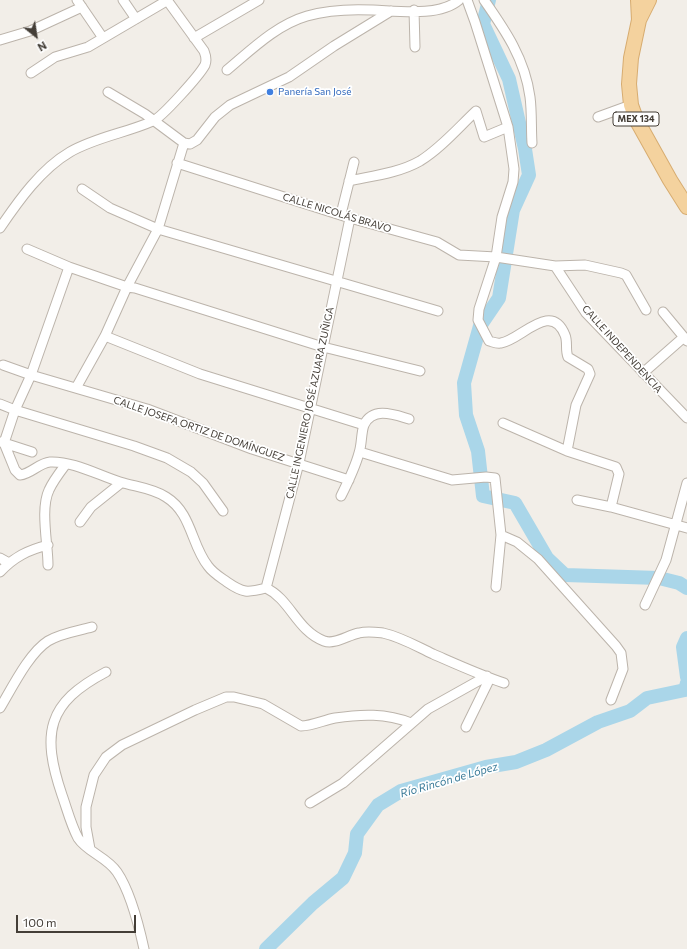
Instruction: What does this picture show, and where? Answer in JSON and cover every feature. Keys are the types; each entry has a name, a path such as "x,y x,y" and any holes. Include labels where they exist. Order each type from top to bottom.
{"main road":[{"name":"MEX 134","path":"638,0 639,20"},
{"name":"MEX 134","path":"649,0 639,20 631,58 629,84 631,105 636,119 670,180 687,206"}],"street":[{"path":"123,0 136,18"},
{"path":"0,228 19,200 43,174 69,152 98,139 155,120 189,85 204,65 207,58 204,51 168,0 88,47 55,58 31,73"},
{"path":"194,38 259,0"},
{"path":"227,70 254,47 286,24 307,15 332,11 435,11 452,5 458,0"},
{"path":"467,0 508,127 513,150 514,169 513,182 502,217 496,257 479,309 478,320 489,341 501,343 538,324 550,321 555,322 565,335 568,357 590,372 590,377 576,405 567,451"},
{"path":"484,0 514,46 525,73 530,98 532,143"},
{"path":"0,40 30,30 80,4 103,38"},
{"path":"414,10 415,47"},
{"path":"108,92 155,120 184,143 190,144 197,140 215,117 230,105 289,77 334,46 391,11"},
{"path":"598,117 631,105"},
{"path":"349,181 400,170 420,161 476,111 484,136 508,127"},
{"path":"76,388 105,336 126,287 158,229 184,143"},
{"path":"340,214 354,162"},
{"name":"CALLE NICOLÁS BRAVO","path":"177,163 350,218 438,242 459,255 496,257"},
{"path":"82,189 110,208 158,229 438,311"},
{"name":"CALLE INGENIERO JOSÉ AZUARA ZUÑIGA","path":"266,588 299,463 335,282 350,218"},
{"path":"27,249 69,267 126,287 136,288 323,347 420,371"},
{"path":"496,257 555,266 585,265 604,268 624,274 646,310"},
{"name":"CALLE INDEPENDENCIA","path":"555,266 586,313 687,418"},
{"path":"69,267 31,375 2,443 15,470 20,475 48,462 66,464 121,483 155,491 175,504 186,520 203,559 215,574 242,591 252,592 266,588 281,599 302,625 324,641 334,641 364,632 392,635 504,683"},
{"path":"643,373 686,339 663,312"},
{"path":"105,336 200,374 364,425"},
{"name":"CALLE JOSEFA ORTIZ DE DOMÍNGUEZ","path":"3,365 31,375 147,409 217,436 349,480"},
{"path":"0,404 15,410 134,446 167,458 191,472 203,483 223,511"},
{"path":"341,496 360,452 364,425 374,415 382,413 409,419"},
{"path":"503,423 567,451 614,466 618,470 619,474 611,507"},
{"path":"2,443 32,452"},
{"path":"360,452 452,480 493,477 497,485 501,535 496,587"},
{"path":"48,565 45,511 46,498 49,490 66,464"},
{"path":"80,522 91,507 121,483"},
{"path":"644,605 666,560 687,483"},
{"path":"576,500 611,507 687,528"},
{"path":"501,535 517,542 538,560 621,653 623,669 611,700"},
{"path":"0,572 9,562 28,551 48,545"},
{"path":"0,558 9,562"},
{"path":"0,708 27,665 43,645 55,638 92,627"},
{"path":"106,672 80,687 69,696 59,710 53,724 50,747 55,774 74,829 79,838 90,849 110,864 120,878 137,920 144,949"},
{"path":"310,803 343,783 410,723 428,709 488,677"},
{"path":"466,727 488,677"},
{"path":"90,849 86,827 86,808 94,775 106,757 136,737 219,700 234,697 264,704 301,726 334,718 380,715 396,717 410,723"}],"waterway":[{"name":"Río Rincón de López","path":"489,0 483,24 509,79 525,149 529,175 513,210 499,298 480,326 464,383 466,415 478,451 483,496 515,503 547,558 565,575 659,578 679,583 687,588"},
{"name":"Río Rincón de López","path":"687,638 683,647 687,677"},
{"name":"Río Rincón de López","path":"266,949 313,903 343,878 355,853 357,834 378,805 401,791 486,767 516,762 546,750 598,722 630,711 647,698 685,690 687,683"}],"place":[{"name":"Panería San José","path":"270,92"}]}
